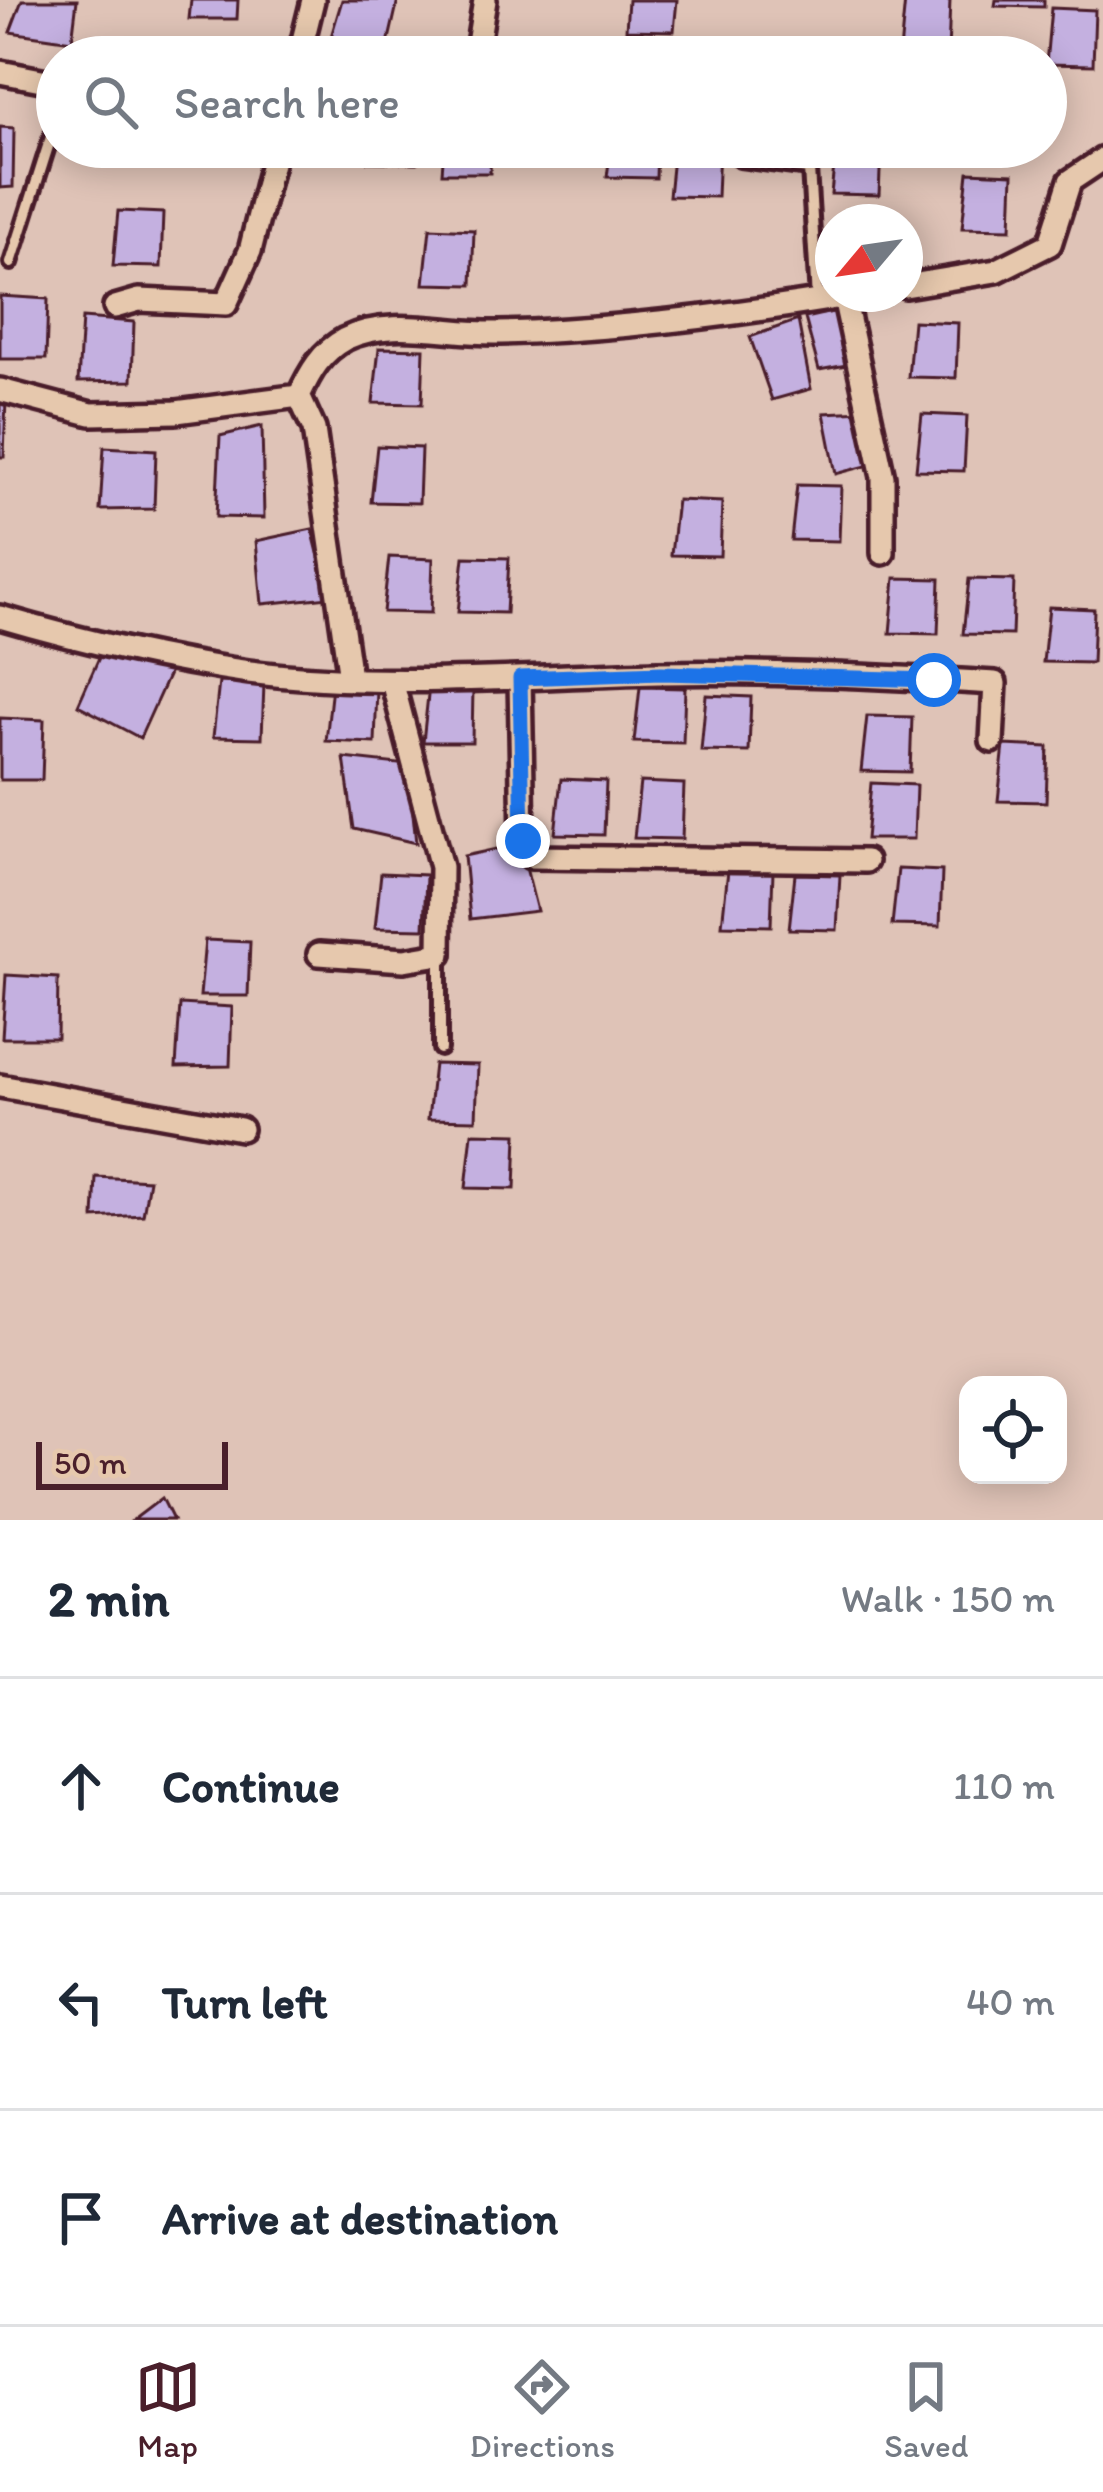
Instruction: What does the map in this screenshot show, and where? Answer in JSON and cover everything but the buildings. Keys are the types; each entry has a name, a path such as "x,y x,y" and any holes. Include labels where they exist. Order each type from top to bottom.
{"street":[{"path":"304,36 313,0"},
{"path":"479,36 485,0"},
{"path":"0,72 36,78"},
{"path":"923,283 996,271 1050,244 1070,181 1103,160"},
{"path":"115,307 139,300 226,304 250,251 271,168"},
{"path":"350,678 314,429 299,395 313,365 344,340 379,328 539,331 815,301"},
{"path":"855,312 884,477 883,553"},
{"path":"0,390 91,414 176,412 299,395"},
{"path":"0,617 96,645 229,668 392,681 844,675 995,683 992,741"},
{"path":"520,678 523,841 531,856 866,861"},
{"path":"319,954 404,960 440,954 441,866 392,681"},
{"path":"0,1086 241,1129"}],"lane":[{"path":"11,263 41,168"},
{"path":"801,168 809,169 815,257"},
{"path":"440,954 440,1048"}],"route":[{"path":"523,841 520,678 661,673 934,680"}]}
